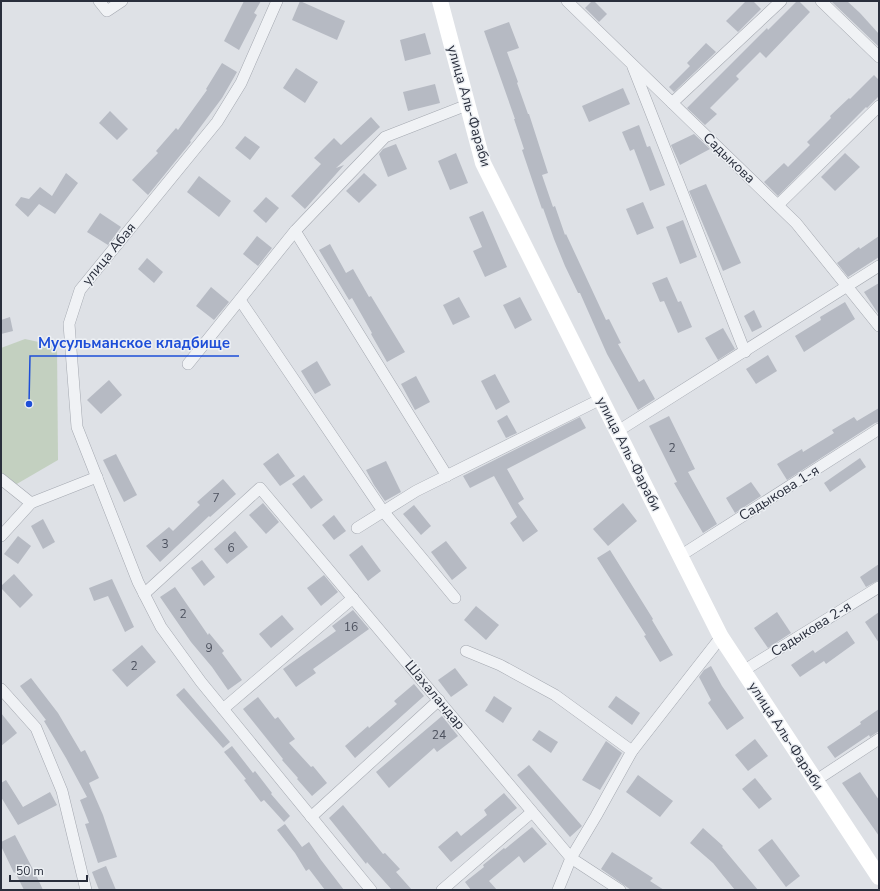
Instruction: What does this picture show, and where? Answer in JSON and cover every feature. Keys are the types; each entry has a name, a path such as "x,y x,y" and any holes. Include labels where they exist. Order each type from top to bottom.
{"main road":[{"name":"улица Аль-Фараби","path":"440,1 483,163 601,399 721,637 879,877"}],"street":[{"path":"99,1 106,11 122,1"},
{"name":"улица Абая","path":"277,1 241,83 217,122 80,290 69,324 77,426 138,582 161,627 201,682 371,890"},
{"name":"Садыкова","path":"567,1 796,223 879,326"},
{"path":"672,103 781,1"},
{"path":"821,1 879,57"},
{"path":"632,64 745,352"},
{"path":"188,364 295,231 385,137 468,105"},
{"path":"778,205 879,106"},
{"path":"295,231 447,476"},
{"path":"618,431 879,266"},
{"path":"240,300 383,511 455,598"},
{"path":"357,528 416,491 601,399"},
{"name":"Садыкова 1-я","path":"680,556 879,429"},
{"path":"1,536 32,503 97,477"},
{"path":"1,479 32,503"},
{"name":"Шахаландар","path":"144,594 260,488 571,858 620,890"},
{"name":"Садыкова 2-я","path":"743,671 879,587"},
{"path":"223,709 353,598"},
{"path":"558,890 571,858 632,751 721,637"},
{"path":"466,651 500,665 555,695 632,751"},
{"path":"1,689 36,728 62,791 86,890"},
{"path":"311,817 439,700"},
{"path":"815,781 879,739"},
{"path":"442,890 532,812"}],"green space":[{"path":"25,339 57,346 58,460 15,485 1,479 1,348"}],"building":[{"path":"244,1 261,1 254,13 257,15 239,50 224,41"},
{"path":"300,1 345,21 337,40 292,20"},
{"path":"592,1 594,1 607,14 599,22 585,8"},
{"path":"746,1 753,1 761,9 738,32 726,21"},
{"path":"797,1 799,1 810,12 766,58 760,52 736,76 739,79 710,108 717,114 705,125 687,108 767,28 768,30"},
{"path":"831,1 847,1 860,13 879,34 879,47"},
{"path":"509,22 519,48 507,52 548,173 542,175 553,207 555,206 565,235 566,234 606,320 609,319 621,343 618,344 639,382 644,379 655,399 638,410 607,354 580,293 578,293 565,266 543,208 542,209 522,150 524,149 515,119 484,31"},
{"path":"425,33 431,54 405,61 400,40"},
{"path":"706,43 716,52 674,92 669,87 690,66 687,63"},
{"path":"222,63 237,72 222,98 190,141 191,142 148,195 132,180 158,153 156,151 176,128 178,130 207,90 206,89"},
{"path":"296,68 318,82 305,103 283,88"},
{"path":"874,75 879,80 879,96 867,108 866,107 778,196 764,182 784,163 788,167 810,145 807,142 831,118 830,116"},
{"path":"435,84 440,103 408,111 403,92"},
{"path":"623,88 630,104 589,122 582,106"},
{"path":"110,111 128,129 117,140 99,123"},
{"path":"371,117 380,127 336,168 344,165 305,209 291,196 321,164 314,158 334,138 341,145"},
{"path":"639,125 647,147 650,146 665,185 650,191 634,149 630,151 622,132"},
{"path":"694,134 710,149 680,165 671,145"},
{"path":"245,136 260,147 250,160 235,148"},
{"path":"396,144 407,169 388,177 379,154 383,149"},
{"path":"456,153 468,183 450,190 438,161"},
{"path":"845,153 860,167 835,191 821,177"},
{"path":"66,173 78,183 55,214 39,204 28,217 15,205 21,197 29,199 40,187 52,196"},
{"path":"364,173 377,185 359,203 346,191"},
{"path":"199,176 231,201 219,217 187,192"},
{"path":"706,184 741,263 723,271 689,191"},
{"path":"266,197 279,208 266,223 253,211"},
{"path":"643,202 654,228 637,235 626,209"},
{"path":"483,211 507,267 485,277 473,251 482,247 469,217"},
{"path":"100,213 121,227 108,245 87,232"},
{"path":"683,220 697,257 680,264 666,227"},
{"path":"257,236 272,248 258,266 243,254"},
{"path":"879,236 879,257 848,277 837,263 859,247 860,249"},
{"path":"330,244 346,273 353,269 369,297 371,296 405,352 387,362 352,298 349,300 319,250"},
{"path":"147,258 163,272 154,283 138,269"},
{"path":"667,277 678,302 681,301 692,327 678,333 664,301 660,302 652,283"},
{"path":"879,283 879,315 864,292"},
{"path":"211,287 229,302 214,320 196,306"},
{"path":"459,297 470,317 453,325 443,305"},
{"path":"520,297 532,320 515,329 503,305"},
{"path":"845,302 855,319 804,352 795,336 821,320 820,317"},
{"path":"754,310 762,327 752,332 744,316"},
{"path":"10,317 13,331 1,334 1,320"},
{"path":"723,328 735,349 718,360 705,338"},
{"path":"768,355 777,371 756,384 746,369"},
{"path":"317,361 331,385 315,394 301,371"},
{"path":"495,374 510,402 496,410 481,381"},
{"path":"416,376 430,402 415,410 401,384"},
{"path":"109,380 122,395 101,414 87,400"},
{"path":"879,408 879,422 875,423 787,480 777,464 802,449 803,452 834,433 832,430 854,417 857,421"},
{"path":"507,415 517,433 506,438 497,421"},
{"path":"669,416 695,469 688,472 717,524 703,533 674,483 677,482 649,426"},
{"path":"580,417 586,428 507,469 524,499 518,503 538,531 523,542 510,523 517,517 494,476 470,488 463,476"},
{"path":"278,453 295,476 280,486 263,464"},
{"path":"116,454 137,495 124,502 103,460"},
{"path":"860,458 866,467 830,492 824,483"},
{"path":"386,461 401,492 385,501 366,470"},
{"path":"304,475 323,500 311,509 292,484"},
{"path":"223,479 236,494 210,517 209,516 160,562 146,546 169,527 173,531 200,505 197,502"},
{"path":"751,482 761,496 735,513 726,498"},
{"path":"263,503 279,522 266,534 249,515"},
{"path":"623,503 637,521 608,546 593,529"},
{"path":"414,505 431,526 421,535 403,514"},
{"path":"334,515 346,531 334,540 322,525"},
{"path":"43,519 55,542 43,549 31,526"},
{"path":"235,531 248,547 227,564 214,549"},
{"path":"18,536 31,546 18,564 4,554"},
{"path":"446,541 467,568 452,580 431,552"},
{"path":"362,545 381,571 368,581 349,555"},
{"path":"610,550 653,619 652,620 673,655 660,662 644,636 646,635 597,558"},
{"path":"202,560 215,577 204,586 191,568"},
{"path":"879,564 879,580 866,587 860,577"},
{"path":"14,574 33,595 20,608 1,588 1,586"},
{"path":"324,575 338,592 321,606 307,588"},
{"path":"112,579 134,627 125,632 108,596 94,601 89,588"},
{"path":"175,587 208,635 209,633 224,651 222,653 242,680 228,690 212,667 191,642 160,597"},
{"path":"476,606 499,625 486,640 464,620"},
{"path":"353,610 369,629 313,669 316,673 296,687 283,669 336,631 332,626"},
{"path":"777,612 791,633 768,648 754,628"},
{"path":"879,612 879,643 865,622"},
{"path":"282,615 294,629 271,648 259,634"},
{"path":"847,631 855,643 826,664 824,661 800,677 791,665 813,650 815,653"},
{"path":"142,645 156,662 127,687 112,670"},
{"path":"711,666 722,686 744,718 727,730 708,703 711,700 699,677 704,670"},
{"path":"455,668 468,685 451,697 438,680"},
{"path":"31,678 58,713 81,752 85,750 99,778 89,783 103,815 117,857 98,863 85,824 89,823 80,800 87,797 44,721 46,720 20,686"},
{"path":"414,684 424,696 355,758 345,746 397,704 394,701"},
{"path":"184,688 230,742 223,748 176,695"},
{"path":"494,696 512,708 503,723 485,711"},
{"path":"616,696 640,713 632,725 608,707"},
{"path":"258,697 275,719 278,717 295,739 289,743 311,767 313,766 327,783 312,796 243,709"},
{"path":"879,709 879,731 870,737 869,735 835,758 827,747 861,724 860,722"},
{"path":"1,713 17,733 1,746"},
{"path":"442,716 458,736 437,752 434,748 389,788 376,772"},
{"path":"539,730 558,742 551,753 532,740"},
{"path":"755,739 768,756 748,771 735,755"},
{"path":"606,741 622,753 600,790 582,780"},
{"path":"232,746 253,773 255,771 272,793 271,794 290,816 284,822 264,800 261,802 244,780 246,779 224,752"},
{"path":"529,765 582,826 570,837 517,775"},
{"path":"860,772 879,800 879,836 842,783"},
{"path":"638,775 673,801 660,817 626,792"},
{"path":"755,778 772,799 759,809 742,789"},
{"path":"6,780 23,807 50,792 57,805 18,825 1,797 1,783"},
{"path":"504,793 517,808 451,862 438,847 457,831 461,836 487,815 484,810"},
{"path":"343,805 383,854 385,853 400,869 396,872 412,890 392,890 367,862 366,864 329,818"},
{"path":"285,824 302,847 309,842 344,890 325,890 309,869 306,871 295,853 277,830"},
{"path":"532,827 547,844 524,863 519,856 489,881 497,890 471,890 465,882 484,867 483,865"},
{"path":"703,828 723,846 722,847 758,890 735,890 713,863 690,843"},
{"path":"15,835 43,890 24,890 15,872 14,873 1,846 1,842"},
{"path":"772,839 800,876 786,887 758,850"},
{"path":"612,852 653,878 650,881 664,890 631,890 601,869"},
{"path":"106,866 116,890 99,890 92,872"}],"place":[{"name":"Мусульманское кладбище","path":"29,404"}]}
